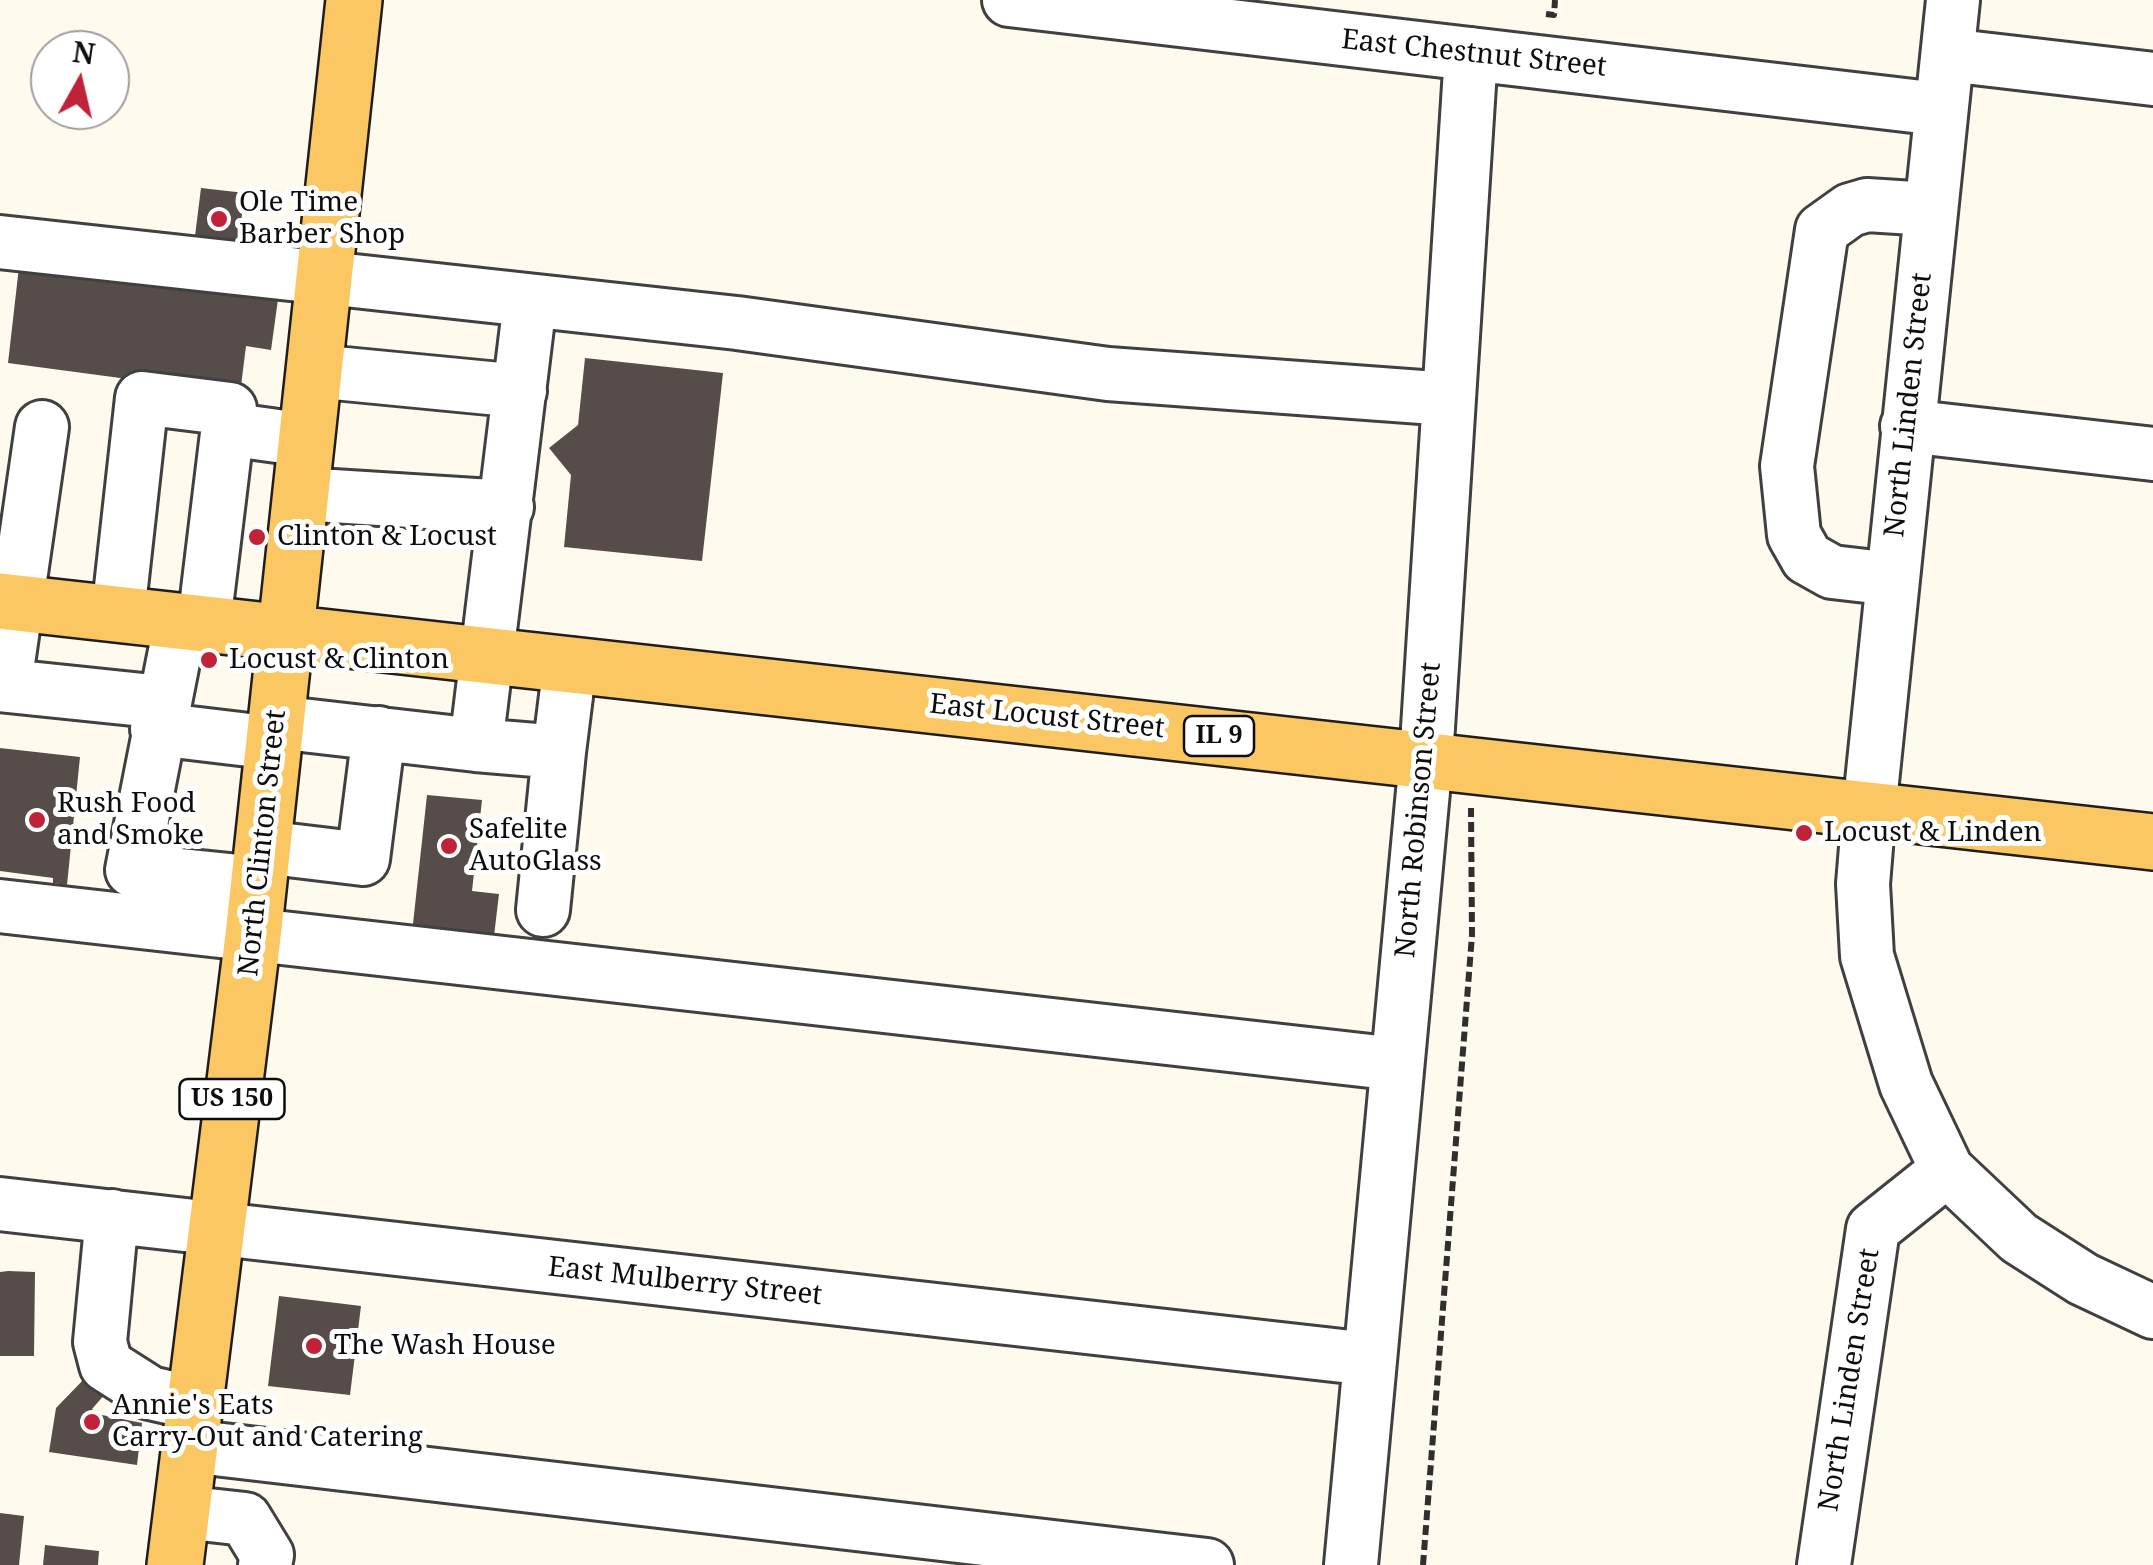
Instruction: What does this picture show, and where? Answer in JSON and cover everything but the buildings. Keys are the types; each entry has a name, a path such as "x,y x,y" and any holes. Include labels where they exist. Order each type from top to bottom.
{"main road":[{"name":"North Clinton Street","path":"175,1565 258,889 354,0"},
{"name":"East Locust Street","path":"10,602 2153,842"}],"street":[{"name":"East Chestnut Street","path":"1009,0 1157,8 1470,54 1939,109"},
{"name":"North Linden Street","path":"1824,1565 1873,1229 1947,1170 1906,1084 1867,956 1863,884 1953,0"},
{"name":"North Robinson Street","path":"1351,1565 1426,760 1470,54"},
{"path":"1948,55 2153,78"},
{"path":"1892,579 1832,572 1807,558 1794,535 1787,466 1822,230 1850,210 1867,204 1929,209"},
{"path":"0,242 737,324 1108,374 1449,398"},
{"path":"476,744 490,655 530,302"},
{"path":"314,371 520,390"},
{"path":"118,614 142,398 230,409 192,622 160,716 132,870 1397,1064"},
{"path":"1907,426 2153,454"},
{"path":"42,428 10,602 2,684 160,716 275,732 379,734 559,752"},
{"path":"227,428 306,440"},
{"path":"301,494 507,507"},
{"path":"543,910 570,664"},
{"path":"0,906 172,926 258,889 363,859 379,734"},
{"path":"172,926 180,875"},
{"path":"1947,1170 2019,1238 2084,1279 2153,1312"},
{"name":"East Mulberry Street","path":"0,1204 1369,1358"},
{"path":"112,1216 100,1342 106,1365 192,1424 1208,1565"},
{"path":"182,1512 245,1519 266,1555 266,1565"}],"place":[{"name":"Ole Time Barber Shop","path":"219,219"},
{"name":"Clinton & Locust","path":"257,537"},
{"name":"Locust & Clinton","path":"209,660"},
{"name":"Rush Food and Smoke","path":"37,820"},
{"name":"Locust & Linden","path":"1804,833"},
{"name":"Safelite AutoGlass","path":"449,846"},
{"name":"The Wash House","path":"314,1346"},
{"name":"Annie's Eats Carry-Out and Catering","path":"92,1422"}]}
